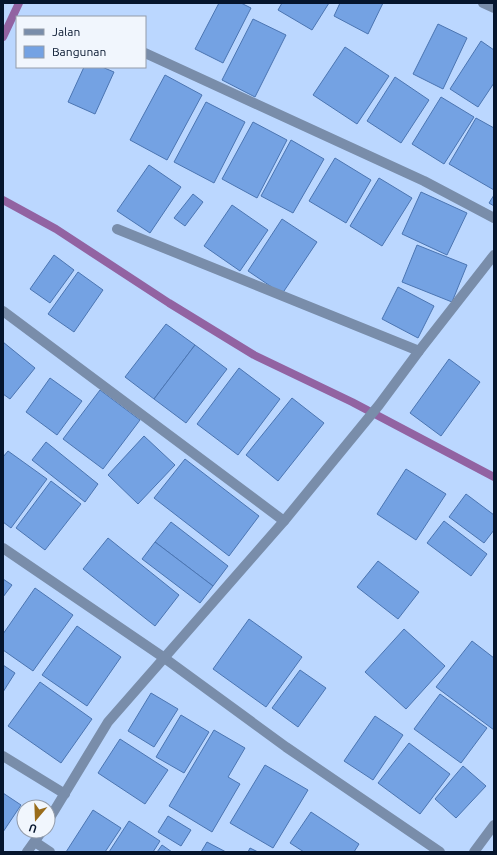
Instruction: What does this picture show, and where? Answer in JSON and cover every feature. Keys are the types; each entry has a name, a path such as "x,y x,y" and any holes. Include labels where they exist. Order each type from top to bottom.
{"street":[{"path":"483,3 494,8"},
{"path":"146,53 424,181 494,218"},
{"path":"117,230 419,351"},
{"path":"56,808 108,722 163,657 284,521 379,405 494,255"},
{"path":"3,311 284,521"},
{"path":"3,548 163,657 286,747 440,852"},
{"path":"3,756 65,794"},
{"path":"474,852 494,825"},
{"path":"27,852 37,839"},
{"path":"35,842 50,852"}],"building":[{"path":"219,3 241,3 251,8 223,63 195,49"},
{"path":"282,3 329,3 312,30 278,10"},
{"path":"340,3 383,3 368,34 334,16"},
{"path":"253,19 286,35 255,97 222,80"},
{"path":"438,24 467,38 443,89 413,74"},
{"path":"481,41 494,50 494,83 478,107 450,89"},
{"path":"345,47 389,76 357,124 313,95"},
{"path":"84,68 104,68 114,72 95,114 68,102"},
{"path":"165,75 202,95 167,160 130,140"},
{"path":"395,77 429,100 401,143 367,121"},
{"path":"441,97 474,117 444,164 412,144"},
{"path":"206,102 245,122 214,183 174,162"},
{"path":"476,118 494,128 494,190 449,164"},
{"path":"253,122 287,140 257,198 222,179"},
{"path":"291,140 324,159 293,213 261,196"},
{"path":"335,158 371,180 346,223 309,201"},
{"path":"149,165 181,187 150,233 117,211"},
{"path":"379,178 412,198 382,246 350,226"},
{"path":"421,192 467,213 447,255 402,234"},
{"path":"193,194 203,202 185,226 174,218"},
{"path":"494,195 494,206 489,203"},
{"path":"232,205 268,230 240,271 204,246"},
{"path":"282,219 317,242 282,294 248,271"},
{"path":"417,245 467,265 452,302 402,282"},
{"path":"54,255 74,270 50,303 30,289"},
{"path":"78,272 103,290 74,332 48,314"},
{"path":"398,287 434,306 418,338 382,319"},
{"path":"166,324 195,345 154,399 125,377"},
{"path":"3,342 35,368 10,399 3,394"},
{"path":"195,345 227,369 186,423 154,399"},
{"path":"449,359 480,382 441,436 410,413"},
{"path":"239,368 280,399 238,455 197,424"},
{"path":"50,378 82,401 57,435 26,412"},
{"path":"100,390 140,420 103,469 63,439"},
{"path":"292,398 324,423 278,481 246,455"},
{"path":"144,436 175,465 138,504 108,475"},
{"path":"46,442 98,484 85,502 32,460"},
{"path":"8,451 47,479 11,528 3,522 3,457"},
{"path":"185,459 259,516 229,556 154,498"},
{"path":"406,469 446,494 416,540 377,514"},
{"path":"51,481 81,504 45,550 16,528"},
{"path":"466,494 494,515 494,530 484,543 449,517"},
{"path":"444,521 487,554 471,576 427,543"},
{"path":"171,522 228,566 213,586 155,542"},
{"path":"108,538 179,595 155,626 83,569"},
{"path":"155,542 213,586 200,603 142,559"},
{"path":"378,561 419,592 398,619 357,587"},
{"path":"3,579 12,585 3,597"},
{"path":"35,588 73,615 33,671 3,650 3,634"},
{"path":"249,619 302,657 266,707 213,669"},
{"path":"77,626 121,657 87,706 42,675"},
{"path":"404,629 445,666 406,709 365,672"},
{"path":"472,641 494,658 494,730 436,687"},
{"path":"3,665 15,673 3,692"},
{"path":"300,670 326,688 298,727 272,708"},
{"path":"40,682 92,719 61,763 8,726"},
{"path":"151,693 178,709 154,747 128,731"},
{"path":"440,694 487,728 461,763 414,729"},
{"path":"181,715 209,732 184,773 156,757"},
{"path":"375,716 403,735 373,780 344,761"},
{"path":"214,730 245,748 228,777 240,784 212,832 169,806"},
{"path":"120,739 168,770 145,804 98,773"},
{"path":"409,743 450,774 420,814 378,783"},
{"path":"265,765 308,790 273,848 230,823"},
{"path":"463,766 486,786 456,818 435,799"},
{"path":"3,793 16,802 16,812 3,832"},
{"path":"93,810 121,828 105,852 66,852"},
{"path":"311,812 359,844 354,852 304,852 290,843"},
{"path":"168,816 191,830 181,846 158,832"},
{"path":"129,821 160,841 153,852 109,852"},
{"path":"207,842 226,852 201,852"},
{"path":"162,845 172,852 157,852"},
{"path":"250,848 258,852 248,852"}],"waterway":[{"path":"3,37 19,3"},
{"path":"3,200 56,229 169,303 254,355 352,402 494,477"}]}
